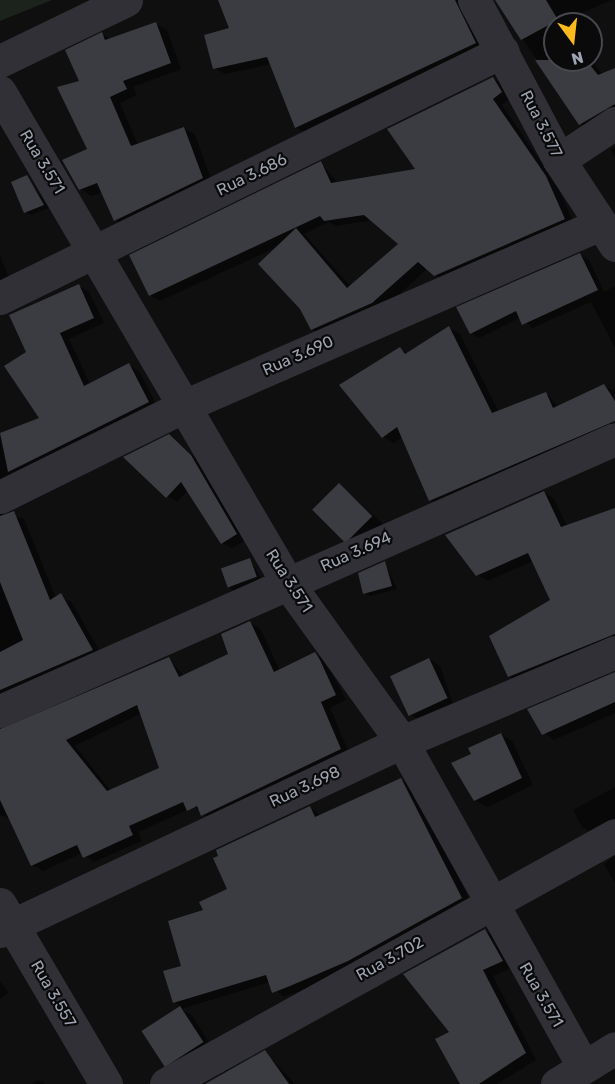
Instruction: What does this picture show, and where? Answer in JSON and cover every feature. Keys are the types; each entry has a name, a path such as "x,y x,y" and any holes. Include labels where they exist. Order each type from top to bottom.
{"street":[{"path":"0,61 126,0"},
{"name":"Rua 3.577","path":"474,0 559,160 608,235"},
{"name":"Rua 3.686","path":"0,298 503,51"},
{"name":"Rua 3.571","path":"0,92 186,405 287,582 402,742 488,904 570,1075"},
{"path":"559,160 615,123"},
{"name":"Rua 3.690","path":"0,497 186,405 608,235"},
{"name":"Rua 3.694","path":"0,711 287,582 615,439"},
{"name":"Rua 3.698","path":"4,919 402,742 615,652"},
{"name":"Rua 3.702","path":"166,1084 615,835"},
{"name":"Rua 3.557","path":"4,919 106,1084"},
{"path":"570,1075 615,1048"}],"shaded area":[{"path":"0,0 52,0 0,21"}],"building":[{"path":"218,0 455,0 476,43 295,128 267,57 213,69 204,35 229,28"},
{"path":"495,0 546,0 553,12 543,12 543,28 521,40"},
{"path":"156,22 171,63 123,81 127,89 110,97 131,146 184,127 203,178 114,221 97,183 79,190 62,160 87,149 57,87 79,81 65,50 102,32 105,40"},
{"path":"535,60 543,60 543,72"},
{"path":"615,68 615,104 579,125 543,72 596,72 598,75"},
{"path":"493,77 502,92 493,99 546,176 565,219 434,276 418,262 372,303 311,330 300,309 258,264 296,228 347,288 398,244 364,215 324,221 320,216 149,296 129,255 321,161 331,183 415,169 387,129"},
{"path":"27,175 44,205 24,213 11,182"},
{"path":"580,253 598,290 522,325 516,311 470,334 456,307"},
{"path":"79,284 94,318 60,333 84,386 129,363 149,402 8,472 0,433 39,418 4,366 26,352 9,315"},
{"path":"449,326 492,413 546,392 553,408 604,384 615,401 615,421 429,501 397,427 382,438 339,385 400,347 405,354"},
{"path":"169,434 191,455 237,534 221,544 181,482 166,498 123,457"},
{"path":"339,483 372,516 345,543 312,510"},
{"path":"544,491 561,527 615,508 615,634 508,677 489,636 550,600 528,553 476,576 445,535"},
{"path":"14,511 50,600 61,593 93,650 0,690 0,652 23,640 0,582 0,516"},
{"path":"250,558 257,577 228,587 221,569"},
{"path":"385,561 392,586 363,594 358,573"},
{"path":"250,621 274,672 315,652 336,695 321,702 341,749 201,816 197,806 187,811 183,802 129,826 133,835 83,858 77,845 31,866 0,800 0,729 169,657 179,677 228,654 221,634","holes":["137,705 159,768 107,791 66,740"]},
{"path":"429,658 448,698 409,716 390,676"},
{"path":"615,672 615,702 542,735 527,709"},
{"path":"501,733 522,778 474,801 451,763 471,754 468,748"},
{"path":"401,778 462,898 348,961 272,993 266,975 173,1003 163,971 181,966 168,921 203,910 199,902 227,889 213,858 218,856 216,850 310,806 315,817"},
{"path":"485,929 503,961 483,970 526,1053 479,1084 460,1084 435,1039 449,1032 403,974"},
{"path":"180,1006 203,1042 165,1067 141,1031"},
{"path":"265,1050 289,1084 205,1084"}]}
